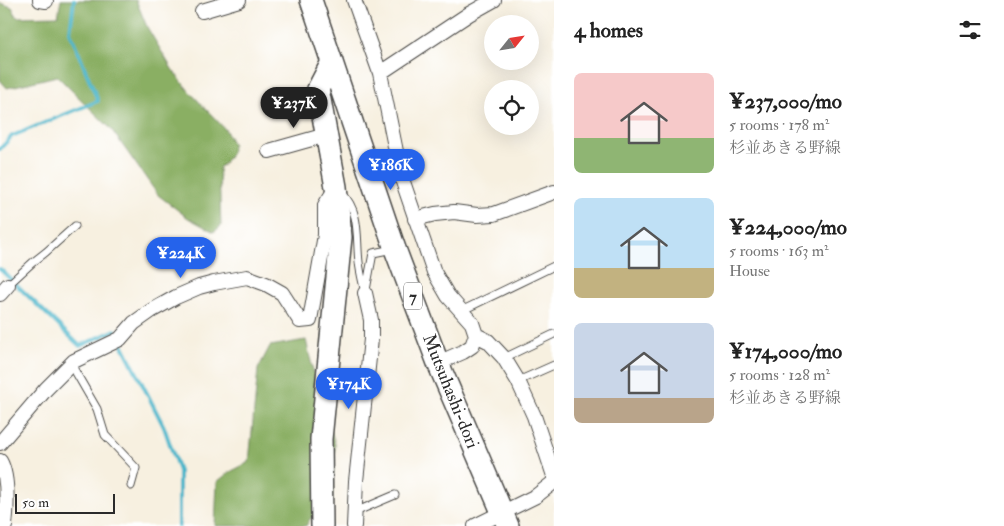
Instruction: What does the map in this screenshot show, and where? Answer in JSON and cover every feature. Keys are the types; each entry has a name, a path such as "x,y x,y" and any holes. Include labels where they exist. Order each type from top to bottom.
{"main road":[{"name":"Mutsuhashi-dori","path":"311,0 395,249 438,363 505,519"},
{"path":"322,526 321,438 341,237 336,187 318,90 332,62"}],"street":[{"path":"202,11 239,0"},
{"path":"354,0 380,73 401,176 434,272 448,296 472,323 476,335 472,346 438,363"},
{"path":"380,73 494,0"},
{"path":"269,151 326,135"},
{"path":"0,444 46,389 74,362 120,339 134,323 151,311 199,287 214,282 247,276 282,293 300,321 310,320 325,235 326,205 336,187"},
{"path":"415,219 454,212 477,216 494,214 554,192"},
{"path":"354,526 357,472 372,339 371,320 365,293"},
{"path":"476,335 488,341 504,358 518,381 551,458 554,476"},
{"path":"0,460 6,488 3,507 5,526"},
{"path":"475,526 505,519 554,482"}],"lane":[{"path":"336,187 350,201 358,228 359,262 365,293"},
{"path":"7,286 75,226"},
{"path":"365,293 374,253 395,249"},
{"path":"461,311 554,266"},
{"path":"504,358 554,334"},
{"path":"72,364 97,409 104,435 136,468 131,486"},
{"path":"518,381 554,365"},
{"path":"355,512 395,495"}],"green space":[{"path":"61,0 136,0 147,27 172,69 189,91 225,129 233,145 230,156 219,168 221,226 214,232 188,218 158,195 111,129 57,76 7,88 0,80 0,3 12,7 17,17 58,16"},
{"path":"306,340 316,383 335,444 332,503 310,519 306,526 215,526 217,482 228,473 249,462 258,369 270,346"}],"waterway":[{"path":"0,149 12,136 98,101 70,32 74,0"},
{"path":"0,269 80,346 115,330 164,427 179,471 179,526"}]}
